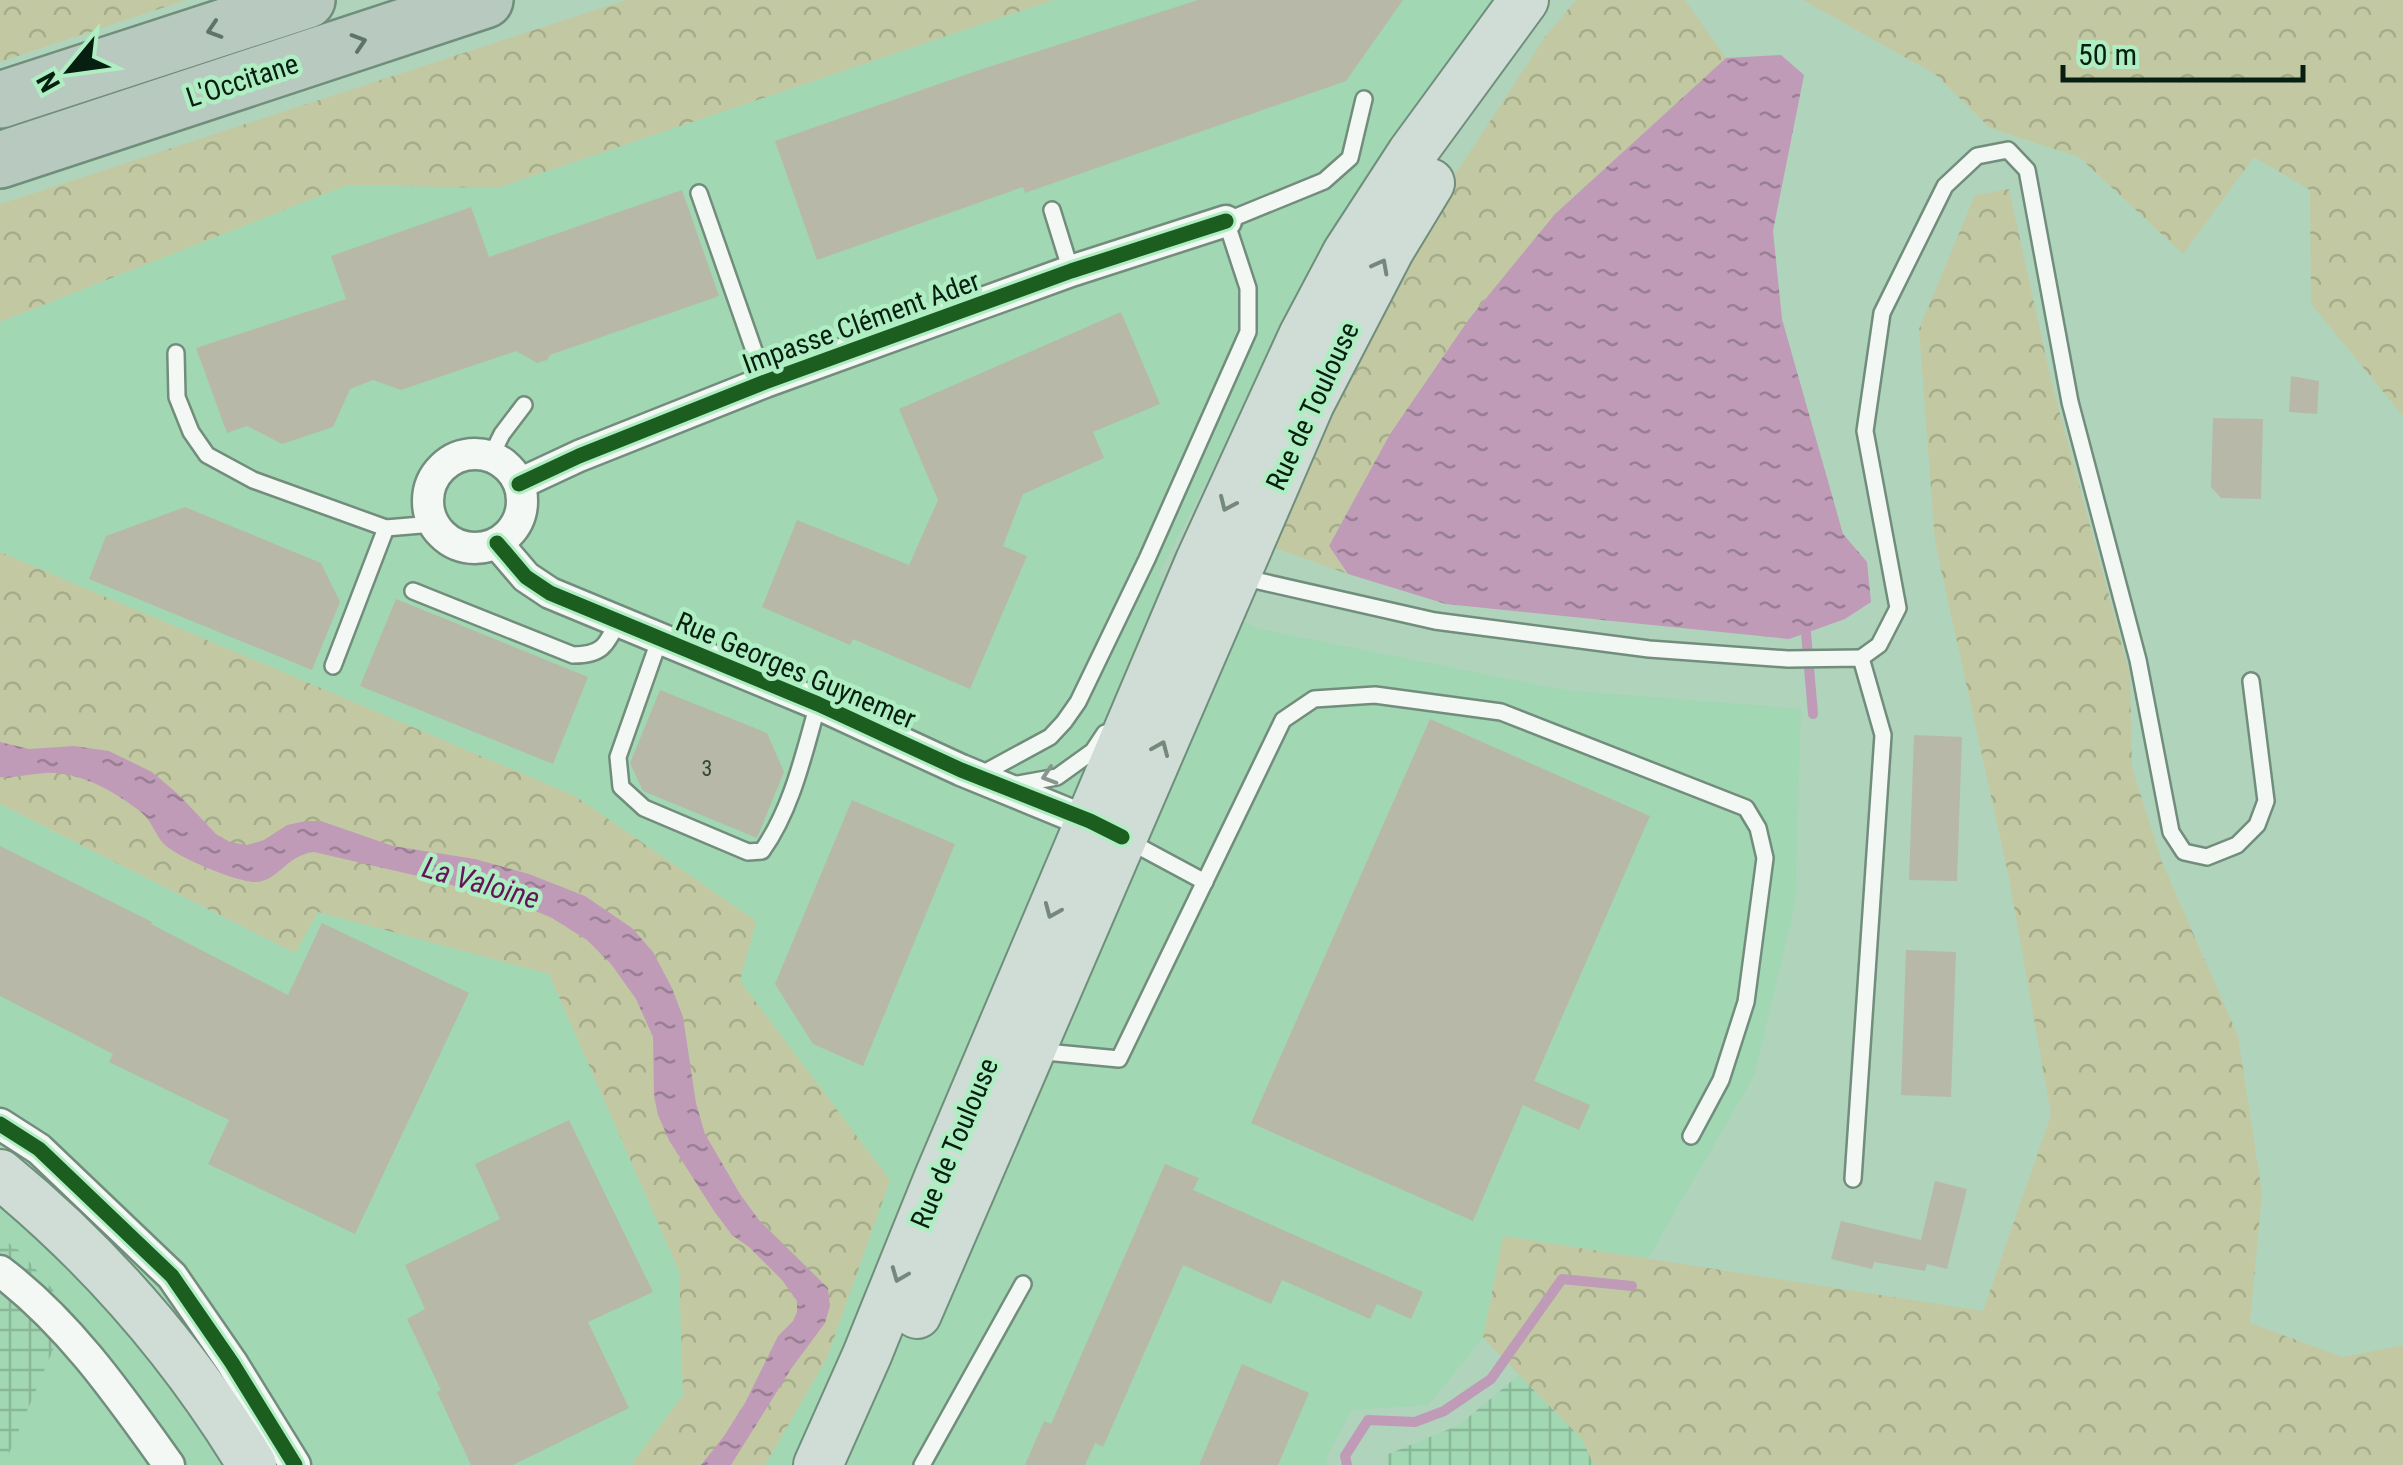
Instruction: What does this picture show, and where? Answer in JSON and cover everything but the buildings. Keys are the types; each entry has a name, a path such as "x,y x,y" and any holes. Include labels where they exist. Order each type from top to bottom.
{"highway":[{"name":"L'Occitane","path":"0,100 307,0"},
{"name":"L'Occitane","path":"0,160 485,0"}],"main road":[{"name":"Rue de Toulouse","path":"818,1465 947,1159 1106,829 1218,568 1303,336 1348,253 1412,154 1524,0"},
{"name":"Rue de Toulouse","path":"854,1465 1031,1051 1160,657 1218,568 1390,250 1479,104 1551,0"},
{"path":"0,1174 42,1209 134,1302 192,1376 252,1465"}],"street":[{"name":"Impasse Clément Ader","path":"519,484 765,382 1072,271 1226,221"},
{"path":"472,453 491,456 512,472 519,484 519,518 496,543 479,548 461,546 445,538 433,524 427,505 429,486 438,470 453,458 472,453"},
{"name":"Rue Georges Guynemer","path":"496,543 526,577 550,593 1106,829"},
{"path":"0,1124 39,1149 172,1276 295,1465"},
{"path":"0,1271 27,1292 110,1381 168,1465"}],"lane":[{"path":"989,782 1050,737 1078,702 1248,332 1248,288 1226,221 1324,181 1350,158 1364,99"},
{"path":"1218,568 1434,621 1649,649 1788,659 1862,658 1879,644 1898,608 1865,431 1882,313 1945,186 1977,156 2008,150 2027,170 2070,402 2138,660 2171,832 2184,852 2208,858 2237,844 2257,824 2266,801 2251,681"},
{"path":"699,192 765,382"},
{"path":"1052,210 1072,271"},
{"path":"176,353 177,397 190,432 207,456 253,480 386,528 433,524"},
{"path":"491,456 524,406"},
{"path":"333,666 386,528"},
{"path":"412,591 573,655 598,652 610,639 618,621"},
{"path":"660,638 618,757 620,788 644,808 748,852 762,851 774,834 800,769 818,704"},
{"path":"989,782 1057,776 1093,751 1160,657"},
{"path":"1853,1179 1883,736 1862,658"},
{"path":"1031,1051 1119,1059 1283,720 1314,699 1375,695 1501,712 1746,808 1758,828 1765,858 1746,1002 1721,1080 1691,1136"},
{"path":"1106,829 1205,882"},
{"path":"922,1465 1023,1284"}],"shaded area":[{"path":"1053,0 1503,0 1349,205 1157,577 1259,629 1564,690 1801,709 1795,903 1754,1076 1648,1258 1503,1236 1483,1338 1428,1405 1352,1410 1326,1458 1327,1465 765,1465 827,1358 889,1180 739,981 575,796 0,552 0,322 347,185 497,188"},
{"path":"0,804 294,953 317,911 549,974 679,1271 683,1395 631,1465 4,1465 69,1310 21,1252 0,1237"},
{"path":"0,1237 21,1252 70,1310 4,1465 0,1465"},
{"path":"1519,1375 1582,1439 1594,1465 1388,1465 1386,1455 1459,1425"}],"green space":[{"path":"0,0 186,0 0,62"},
{"path":"626,0 1053,0 497,188 347,185 0,322 0,204"},
{"path":"1576,0 1685,0 1726,58 1555,214 1469,319 1390,434 1329,546 1348,574 1264,544 1402,256 1545,37"},
{"path":"1803,0 2403,0 2403,416 2311,304 2310,190 2254,157 2183,254 2079,157 1990,128 1935,74"},
{"path":"2009,189 2051,380 2130,674 2132,767 2162,862 2238,1036 2262,1193 2250,1323 2343,1357 2403,1345 2403,1465 1594,1465 1582,1439 1483,1338 1503,1236 1983,1311 2051,1115 2009,878 1935,542 1919,329 1975,195"},
{"path":"0,552 575,796 756,921 740,981 890,1180 827,1358 765,1465 631,1465 683,1395 679,1271 549,974 318,912 295,953 0,804"}],"water":[{"path":"1781,55 1804,75 1773,231 1782,319 1843,534 1867,562 1871,602 1845,619 1789,639 1446,604 1348,574 1329,546 1390,434 1469,319 1555,214 1726,58"},
{"name":"La Valoine","path":"0,742 29,749 74,746 109,751 152,772 216,834 230,842 247,845 264,840 287,825 321,821 393,846 475,859 529,874 585,896 632,928 653,952 683,1017 696,1103 705,1134 759,1220 828,1288 830,1306 825,1323 731,1465 701,1465 745,1403 778,1336 793,1321 797,1301 782,1280 732,1235 670,1142 654,1096 653,1037 636,999 611,964 587,940 552,918 514,902 314,852 296,858 263,881 246,881 221,873 171,849 142,813 96,784 58,773 0,777"}],"waterway":[{"path":"1806,633 1813,714"},
{"path":"1347,1465 1345,1456 1368,1420 1415,1422 1444,1411 1491,1379 1562,1279 1632,1286"}],"cycle path":[{"path":"519,484 765,382 1071,271 1226,221"},
{"path":"497,543 526,577 550,593 818,704 961,770 1122,837"},
{"path":"0,1124 39,1149 172,1276 295,1465"}]}
